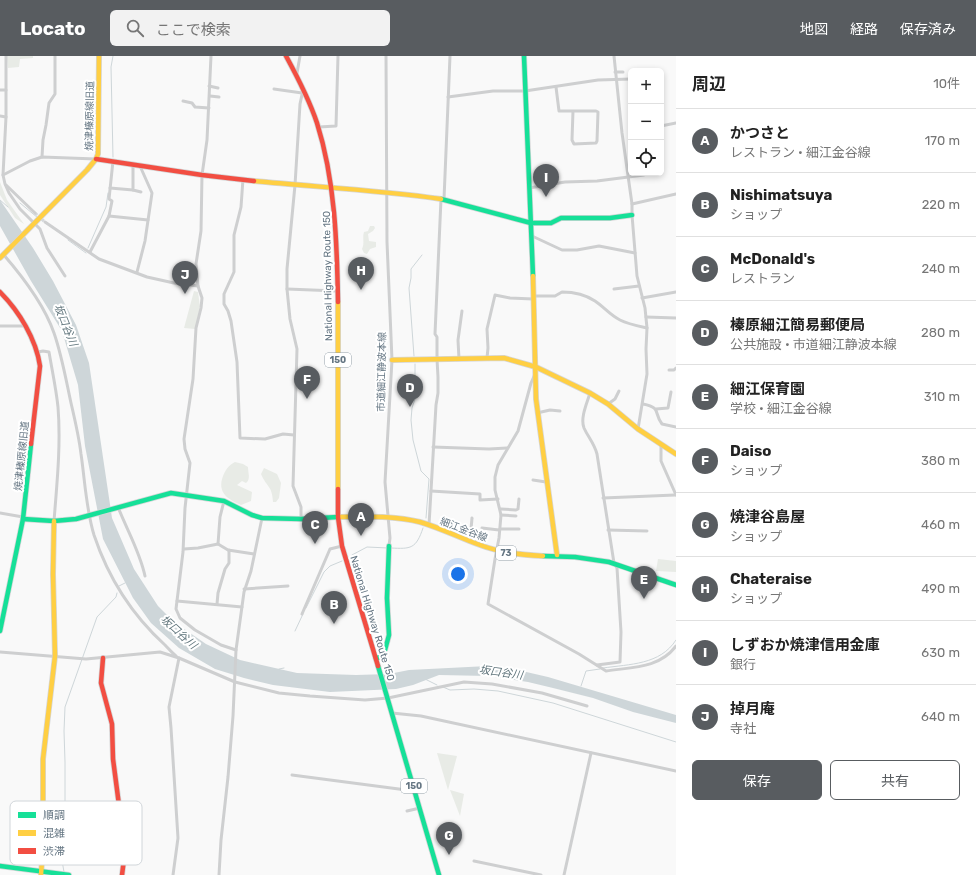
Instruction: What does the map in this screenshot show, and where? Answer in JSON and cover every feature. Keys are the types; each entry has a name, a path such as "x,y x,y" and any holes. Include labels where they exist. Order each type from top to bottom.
{"main road":[{"name":"焼津榛原線旧道","path":"2,255 87,170 96,159 98,154 99,56"},
{"name":"National Highway Route 150","path":"286,56 297,73 319,127 332,188 337,244 338,517 342,546 440,875"},
{"path":"524,56 532,236 536,399 556,556"},
{"path":"96,159 243,180 388,192 443,199 531,223 551,223 561,218 610,218 632,215"},
{"name":"焼津榛原線旧道","path":"0,292 12,306 24,326 38,352 40,366 23,518 0,631"},
{"path":"392,360 504,358 536,367 590,393 608,404 638,430 676,454"},
{"path":"23,518 54,521 76,519 165,494 224,501 252,515 262,518"},
{"name":"細江金谷線","path":"262,518 301,519 388,517 410,519 497,551 510,554 587,558 614,563 676,584"},
{"path":"43,801 43,759 56,639 53,574 54,521"},
{"name":"市道細江静波本線","path":"376,659 381,656 385,650 390,635 387,598 389,548"},
{"path":"103,658 101,683 112,724 113,759 118,801"},
{"path":"122,875 123,865"},
{"path":"0,866 41,873 68,875"}],"street":[{"path":"6,56 4,184 16,204 42,233 47,248 65,276"},
{"path":"42,156 49,103 55,94 55,56"},
{"path":"211,56 207,140 202,175 201,231 196,264 198,286 202,298 202,308 196,328 192,379 184,438 185,449 190,463 186,496 184,549 177,601 177,613 180,618 206,637 236,650"},
{"path":"297,73 300,56"},
{"path":"319,127 336,126 338,56"},
{"name":"市道細江静波本線","path":"386,56 388,192 387,242 392,360 385,482 389,548"},
{"path":"429,525 433,447 438,393 437,337 435,334 450,56"},
{"path":"614,56 632,204 637,276 647,328 647,374 638,430"},
{"path":"615,72 623,72"},
{"path":"448,97 493,91 525,91 598,80 628,79"},
{"path":"210,86 218,88"},
{"path":"556,87 559,111 573,111 596,111 598,112 596,143 574,144 572,140 573,111"},
{"path":"274,89 303,90 300,104 295,185 287,268 287,289 290,319 297,350 293,486 299,498 301,519"},
{"path":"0,90 6,90"},
{"path":"210,96 218,97"},
{"path":"183,101 192,102 195,107 209,108"},
{"path":"0,116 6,117"},
{"path":"664,125 676,123"},
{"path":"3,175 42,156 96,159"},
{"path":"90,252 109,216 112,201 109,199 113,161"},
{"path":"133,164 133,190"},
{"path":"137,272 145,241 152,193 140,166"},
{"path":"530,188 565,182 597,181 636,176"},
{"path":"243,180 241,207 234,235 234,272 224,294 224,304 231,321 237,362 240,438 265,439 283,434 294,435"},
{"path":"4,184 35,213"},
{"path":"110,188 140,192"},
{"path":"632,204 676,194"},
{"path":"109,216 148,220"},
{"path":"45,222 99,258 147,277 174,283 198,286"},
{"path":"532,236 562,250 577,250 600,246 636,253"},
{"path":"2,255 14,267 38,302 53,331 63,362 80,447 89,515 104,562 133,610 147,628 179,658"},
{"path":"614,289 639,286"},
{"path":"287,289 337,291"},
{"path":"487,358 487,329 495,295 510,298 533,298 555,296 562,292 584,296 595,301 620,320 629,324 647,328"},
{"path":"642,298 676,292"},
{"path":"458,359 458,340 462,311"},
{"path":"646,317 676,318"},
{"path":"0,326 24,326"},
{"path":"38,352 49,352 58,406 58,471 54,521"},
{"path":"669,370 674,370 676,368"},
{"path":"536,373 531,383 518,431 498,465 495,477 495,490 501,515 497,551 488,604 606,671 650,665 660,660 676,646"},
{"path":"608,404 615,399 619,391"},
{"path":"642,404 656,409 668,408 671,392"},
{"path":"590,393 582,420 584,427 596,448 608,530 614,563 617,568 620,612 620,662 598,666"},
{"path":"656,409 662,424 676,427"},
{"path":"537,413 550,410 560,411"},
{"path":"603,498 676,495 661,461 661,444"},
{"path":"433,447 489,449 507,448"},
{"path":"533,480 546,482"},
{"path":"431,491 480,494 480,500 498,499"},
{"path":"500,509 518,509 519,499"},
{"path":"218,544 220,517 224,501"},
{"path":"117,507 130,533 146,576"},
{"path":"0,513 23,518"},
{"path":"501,515 516,516"},
{"path":"219,875 221,840 229,770 236,650 244,589 251,571 262,518"},
{"path":"470,541 472,518"},
{"path":"482,528 519,529"},
{"path":"608,530 646,531"},
{"path":"184,549 218,544 229,550 254,554"},
{"path":"302,614 330,549 342,546"},
{"path":"216,604 225,569 229,563 229,550"},
{"path":"244,589 288,586"},
{"path":"177,601 242,607"},
{"path":"0,652 86,659 160,652 179,658 235,681 279,693 310,696 365,700 464,682 492,684 542,693 587,706"},
{"path":"173,875 178,838 168,711 179,658"},
{"path":"392,713 420,716 676,771"},
{"path":"564,875 591,753"},
{"path":"292,775 416,791"},
{"path":"407,811 420,808"},
{"path":"474,861 541,875"}],"shaded area":[{"path":"7,56 33,56 33,58 20,59 19,67 8,68"},
{"path":"0,182 7,200 24,224 15,218 0,195"},
{"path":"370,226 374,226 375,228 368,234 369,241 376,242 376,247 370,249 367,254 364,253 362,249 363,234 364,232 368,231"},
{"path":"194,291 198,292 200,307 195,329 184,328"},
{"path":"235,462 248,467 249,476 246,483 242,481 237,485 252,492 251,501 241,505 231,500 224,494 221,486 225,471"},
{"path":"264,468 277,474 281,483 279,498 276,502 273,502 270,489 261,474"},
{"path":"658,559 676,561 676,572 656,571"},
{"path":"437,753 457,756 448,790"},
{"path":"450,790 464,794 460,816"}],"water":[{"name":"坂口谷川","path":"0,200 33,248 53,281 76,325 89,363 112,518 134,569 158,606 174,622 206,644 240,660 297,673 356,675 389,674 409,670 488,666 522,671 548,677 676,715 676,723 633,712 593,698 553,688 528,682 488,676 439,675 413,685 396,689 330,692 273,685 215,669 179,648 151,623 133,598 103,539 85,446 78,385 62,331 31,281 0,226"}],"waterway":[{"path":"113,56 111,67 113,157"},
{"path":"88,248 106,207 108,193"},
{"path":"0,200 8,207"},
{"path":"20,203 38,218"},
{"path":"68,240 86,253"},
{"path":"414,356 409,288 411,269 422,255"},
{"path":"415,364 415,399 412,408 411,420 413,440 421,471 429,479 426,518"},
{"path":"391,548 408,548 412,546 418,540 423,528"},
{"path":"352,555 367,547 388,548"},
{"path":"306,608 324,572 330,566 342,561"},
{"path":"119,586 125,583"},
{"path":"65,801 65,707 97,617 116,597 117,593"},
{"path":"295,631 303,614"},
{"path":"603,668 634,664 653,659 662,654 676,640"},
{"path":"279,669 284,668"},
{"path":"581,686 586,671 600,669"},
{"path":"425,679 437,685"},
{"path":"443,687 450,690 474,689 498,691 553,703 676,742"},
{"path":"63,865 64,872"}],"tunnel":[{"path":"35,213 45,222"}],"traffic: fast":[{"path":"524,56 533,276"},
{"path":"441,199 531,223 551,223 561,218 610,218 632,215"},
{"path":"0,631 23,519 31,444"},
{"path":"23,519 54,521 76,519 171,493 224,501 252,515 262,518 301,519 338,517"},
{"path":"376,659 381,656 385,650 389,635 387,598 389,546"},
{"path":"543,556 575,557 609,562 676,585"},
{"path":"378,666 439,875"},
{"path":"0,866 69,875"}],"traffic: slow":[{"path":"0,258 96,159 98,154 99,56"},
{"path":"254,181 371,191 441,199"},
{"path":"533,276 536,399 557,555"},
{"path":"338,302 338,489"},
{"path":"392,360 504,358 536,367 590,393 608,404 638,429 676,454"},
{"path":"338,517 400,518 428,524 488,548 503,552 543,556"},
{"path":"43,801 43,759 55,656 53,574 54,521"},
{"path":"41,875 42,865"}],"traffic: jam":[{"path":"286,56 314,114 328,167 336,234 338,302"},
{"path":"96,159 202,175 254,181"},
{"path":"0,292 14,308 26,326 38,356 40,366 31,444"},
{"path":"338,489 338,517 342,546 378,666"},
{"path":"103,658 101,683 112,724 113,759 118,801"},
{"path":"122,875 123,865"}],"place":[{"name":"しずおか焼津信用金庫","path":"546,197"},
{"name":"Chateraise","path":"361,290"},
{"name":"掉月庵","path":"185,294"},
{"name":"Daiso","path":"307,399"},
{"name":"榛原細江簡易郵便局","path":"410,407"},
{"name":"かつさと","path":"361,536"},
{"name":"McDonald's","path":"315,544"},
{"name":"細江保育園","path":"644,599"},
{"name":"Nishimatsuya","path":"334,624"},
{"name":"焼津谷島屋","path":"449,855"}]}
